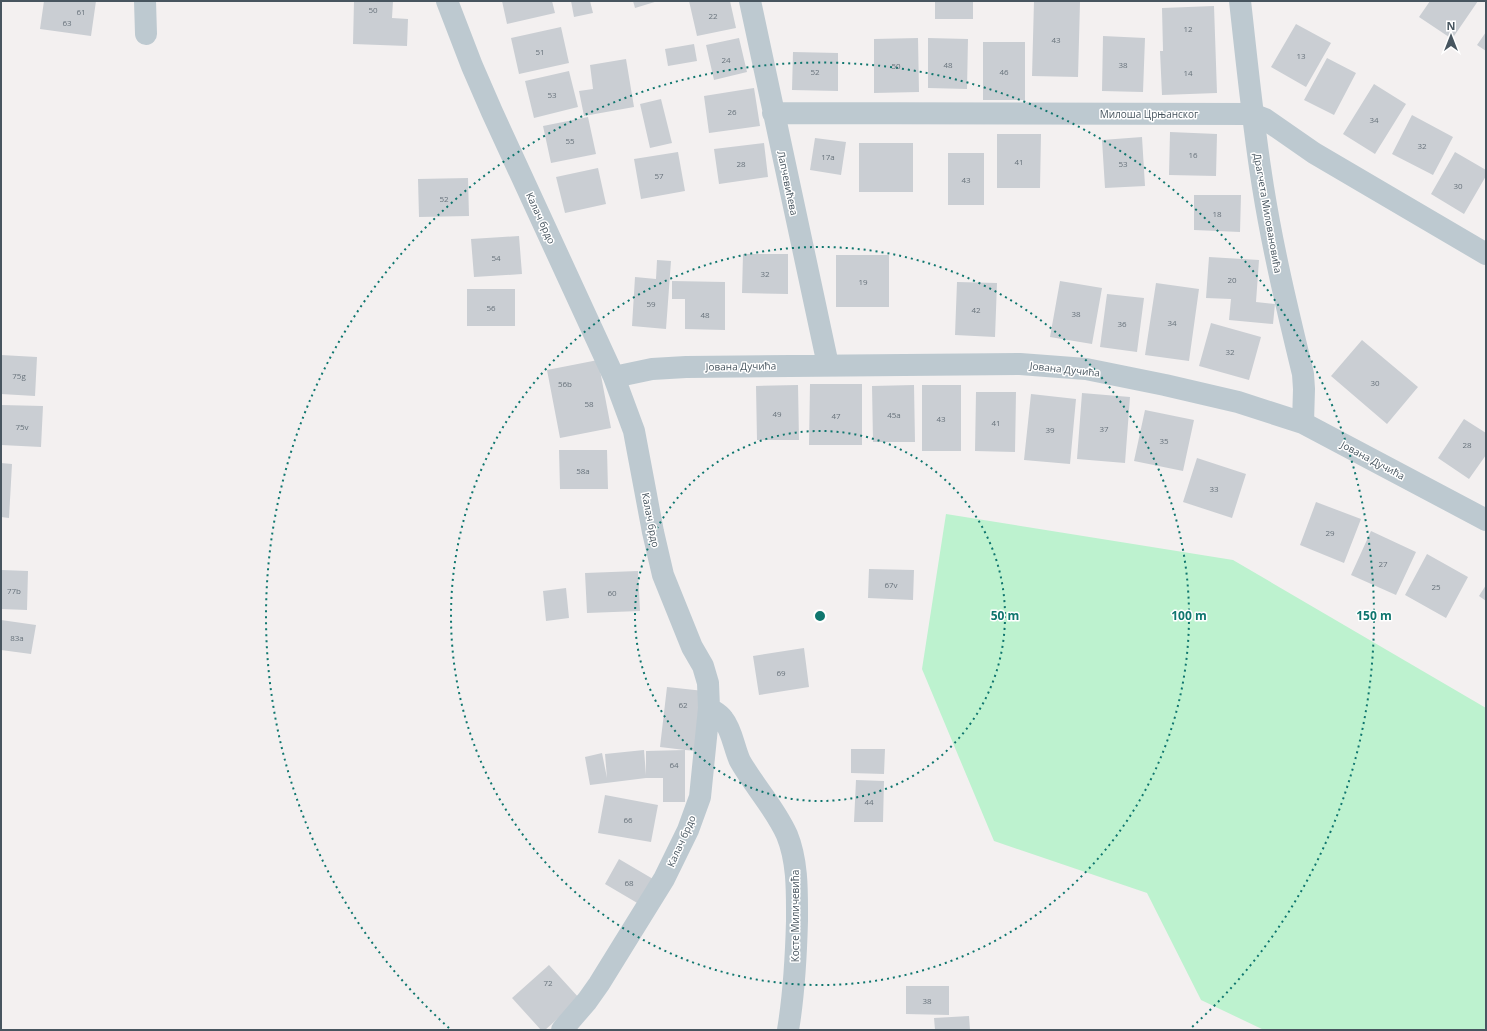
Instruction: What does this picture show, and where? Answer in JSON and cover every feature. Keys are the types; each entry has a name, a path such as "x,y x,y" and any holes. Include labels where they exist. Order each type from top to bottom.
{"street":[{"path":"145,1 146,34"},
{"name":"Калач брдо","path":"447,1 472,66 492,112 614,377 634,431 653,532 663,575 692,647 703,666 708,683 708,708 700,797 688,830 664,879 599,984 588,1001 562,1030"},
{"name":"Лапчевићева","path":"750,1 828,365"},
{"name":"Драгчета Миловановића","path":"1240,1 1252,114 1263,188 1279,275 1303,374 1303,423"},
{"name":"Милоша Црњанског","path":"773,113 1252,114 1265,119 1314,153 1486,254"},
{"name":"Јована Дучића","path":"614,377 652,369 686,367 1020,364 1086,369 1238,402 1303,423 1486,520"},
{"name":"Косте Миличевића","path":"708,708 723,718 740,760 773,811 786,835 792,852 797,876 796,948 793,1000 788,1030"}],"green space":[{"path":"946,514 1233,560 1486,708 1486,1030 1264,1030 1201,1000 1147,893 994,841 922,669"}],"building":[{"path":"44,1 96,1 91,36 40,29"},
{"path":"354,1 393,1 392,18 408,19 407,46 353,44"},
{"path":"502,1 552,1 555,13 507,24"},
{"path":"571,1 590,1 593,13 574,17"},
{"path":"633,1 658,1 635,8"},
{"path":"689,1 730,1 736,28 697,36"},
{"path":"935,1 973,1 973,19 935,19"},
{"path":"1034,1 1080,2 1078,77 1032,76"},
{"path":"1430,1 1478,1 1452,39 1419,17"},
{"path":"1214,6 1217,93 1162,95 1160,51 1163,51 1162,8"},
{"path":"1296,24 1331,43 1306,87 1271,67"},
{"path":"561,27 569,63 519,74 511,38"},
{"path":"1486,32 1486,51 1477,45"},
{"path":"1103,36 1145,38 1143,92 1102,91"},
{"path":"739,38 747,72 714,80 706,45"},
{"path":"918,38 919,92 874,93 874,39"},
{"path":"928,38 968,39 967,89 928,88"},
{"path":"983,42 1025,42 1025,100 983,100"},
{"path":"694,44 697,61 668,66 665,49"},
{"path":"793,52 838,53 838,91 792,90"},
{"path":"1327,58 1356,73 1334,115 1304,100"},
{"path":"626,59 634,107 584,116 579,91 593,89 590,65"},
{"path":"569,71 578,107 534,118 525,81"},
{"path":"1374,84 1406,104 1375,154 1343,134"},
{"path":"754,88 760,126 709,133 704,96"},
{"path":"661,99 672,143 650,148 640,104"},
{"path":"1412,115 1453,137 1433,175 1392,154"},
{"path":"588,117 596,154 551,163 543,126"},
{"path":"1170,132 1217,134 1216,176 1169,175"},
{"path":"997,134 1041,134 1040,188 997,188"},
{"path":"1142,137 1145,186 1105,188 1102,140"},
{"path":"815,138 846,142 841,175 810,170"},
{"path":"764,143 768,177 719,184 714,149"},
{"path":"859,143 913,143 913,192 859,192"},
{"path":"678,152 685,191 641,199 634,159"},
{"path":"1455,152 1486,170 1486,176 1464,214 1431,194"},
{"path":"948,153 984,153 984,205 948,205"},
{"path":"598,168 606,204 565,213 556,177"},
{"path":"468,178 469,216 419,217 418,179"},
{"path":"1194,195 1241,195 1240,232 1194,230"},
{"path":"519,236 522,274 474,277 471,239"},
{"path":"743,254 788,254 788,294 742,293"},
{"path":"836,255 889,255 889,307 836,307"},
{"path":"1209,257 1259,260 1256,302 1275,304 1273,324 1229,320 1231,299 1206,298"},
{"path":"657,260 671,261 666,329 632,326 635,277 656,279"},
{"path":"672,281 725,282 725,330 685,329 685,299 672,299"},
{"path":"1060,281 1102,288 1092,344 1050,337"},
{"path":"957,282 997,283 995,337 955,335"},
{"path":"1156,283 1199,289 1189,361 1145,355"},
{"path":"467,289 515,289 515,326 467,326"},
{"path":"1107,294 1144,298 1137,352 1100,347"},
{"path":"1211,323 1261,337 1249,380 1199,366"},
{"path":"1362,340 1418,387 1387,424 1331,376"},
{"path":"1,355 37,357 35,396 1,394"},
{"path":"598,360 611,428 560,438 547,370"},
{"path":"810,384 862,384 862,445 809,445"},
{"path":"798,385 799,440 757,440 756,386"},
{"path":"914,385 915,442 873,442 872,386"},
{"path":"922,385 961,385 961,451 922,451"},
{"path":"976,392 1016,392 1015,452 975,451"},
{"path":"1082,393 1130,397 1125,463 1077,459"},
{"path":"1031,394 1076,399 1070,464 1024,460"},
{"path":"1,405 43,406 41,447 1,445"},
{"path":"1145,410 1194,420 1183,471 1134,461"},
{"path":"1464,419 1486,433 1486,455 1469,479 1438,458"},
{"path":"559,450 607,450 608,489 560,489"},
{"path":"1197,458 1246,474 1232,518 1183,502"},
{"path":"1,463 12,464 9,518 1,517"},
{"path":"1316,502 1361,519 1344,563 1300,545"},
{"path":"1371,531 1416,552 1396,595 1351,575"},
{"path":"1427,554 1468,577 1446,618 1405,595"},
{"path":"869,569 914,570 913,600 868,598"},
{"path":"1,570 28,571 27,610 1,609"},
{"path":"638,571 640,611 587,613 585,573"},
{"path":"1486,585 1486,601 1479,596"},
{"path":"566,588 569,618 546,621 543,591"},
{"path":"1,620 36,625 31,654 1,650"},
{"path":"804,648 809,687 759,695 753,656"},
{"path":"667,687 704,691 697,751 660,747"},
{"path":"851,749 885,749 884,774 851,773"},
{"path":"644,750 646,775 646,751 685,750 685,802 663,802 663,778 646,778 590,785 585,757 602,753 607,778 605,754"},
{"path":"856,780 884,781 883,822 854,822"},
{"path":"605,795 658,805 651,842 598,833"},
{"path":"619,859 653,879 639,904 605,884"},
{"path":"549,965 580,999 545,1030 541,1030 512,998"},
{"path":"906,986 949,986 949,1015 906,1014"},
{"path":"969,1016 970,1030 935,1030 934,1018"}]}
